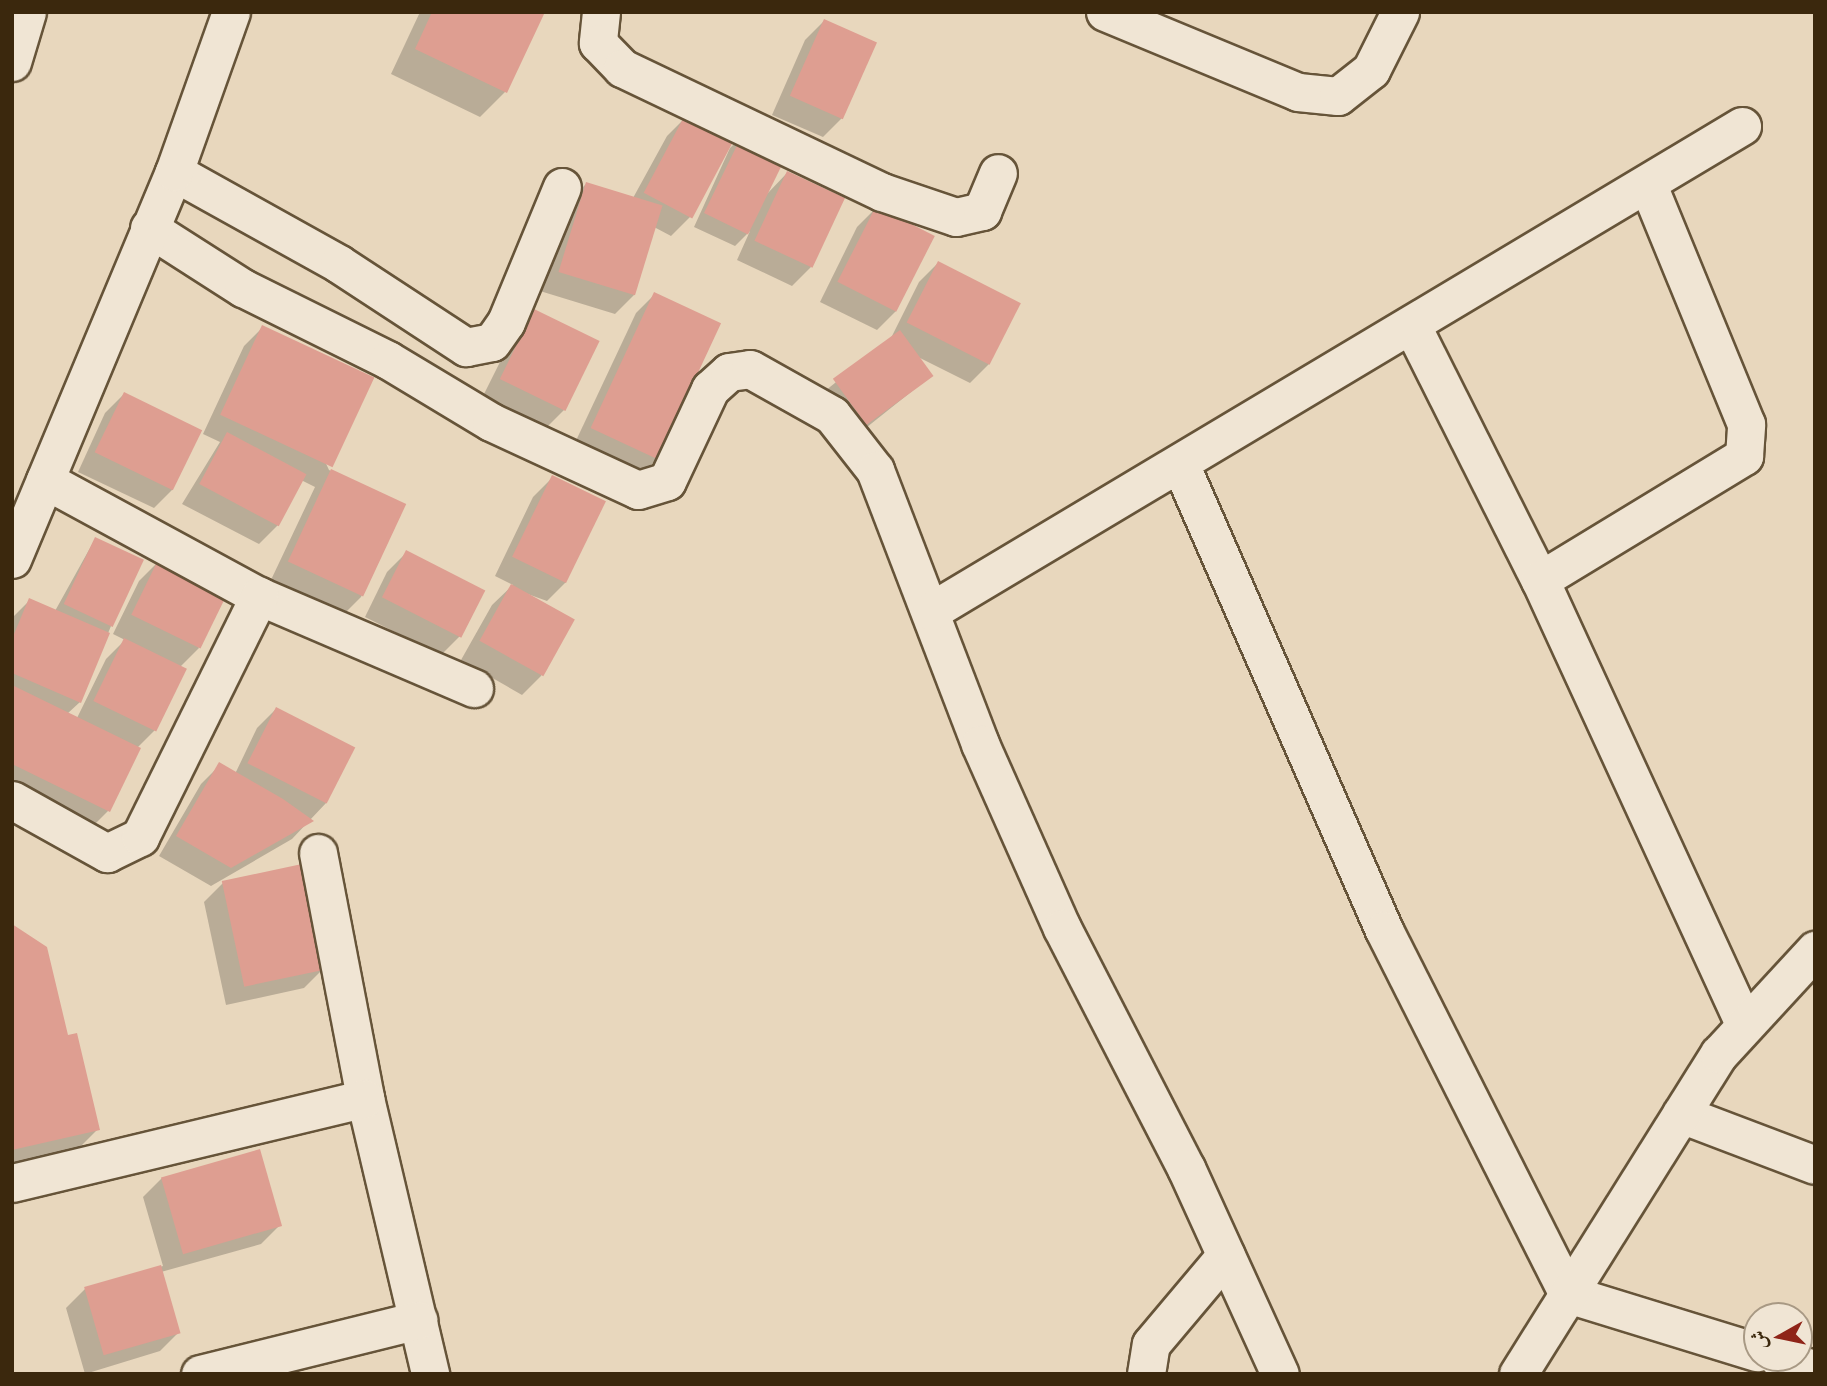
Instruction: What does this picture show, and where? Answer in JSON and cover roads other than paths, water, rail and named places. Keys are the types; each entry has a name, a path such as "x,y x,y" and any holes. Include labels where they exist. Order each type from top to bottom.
{"street":[{"path":"12,62 27,12"},
{"path":"12,559 173,172 231,12"},
{"path":"601,12 598,43 622,68 882,191 956,217 982,211 998,173"},
{"path":"1105,12 1298,92 1338,96 1371,70 1400,12"},
{"path":"932,611 1413,328 1742,126"},
{"path":"173,172 339,264 466,347 492,342 506,323 562,187"},
{"path":"1540,580 1744,456 1746,424 1647,185"},
{"path":"149,228 243,288 388,360 491,422 638,490 667,481 710,389 729,372 750,369 832,415 875,470 932,611 980,744 1062,928 1226,1255 1280,1374"},
{"path":"1413,328 1540,580 1744,1024"},
{"path":"1181,466 1384,930 1568,1294 1743,1348"},
{"path":"45,480 259,596 474,688"},
{"path":"12,800 107,853 140,837 259,596"},
{"path":"318,853 365,1098 430,1374"},
{"path":"1518,1374 1681,1114 1744,1024 1815,950"},
{"path":"12,1183 365,1098"},
{"path":"1681,1114 1815,1164"},
{"path":"1146,1374 1151,1344 1226,1255"},
{"path":"200,1374 418,1320"}]}
